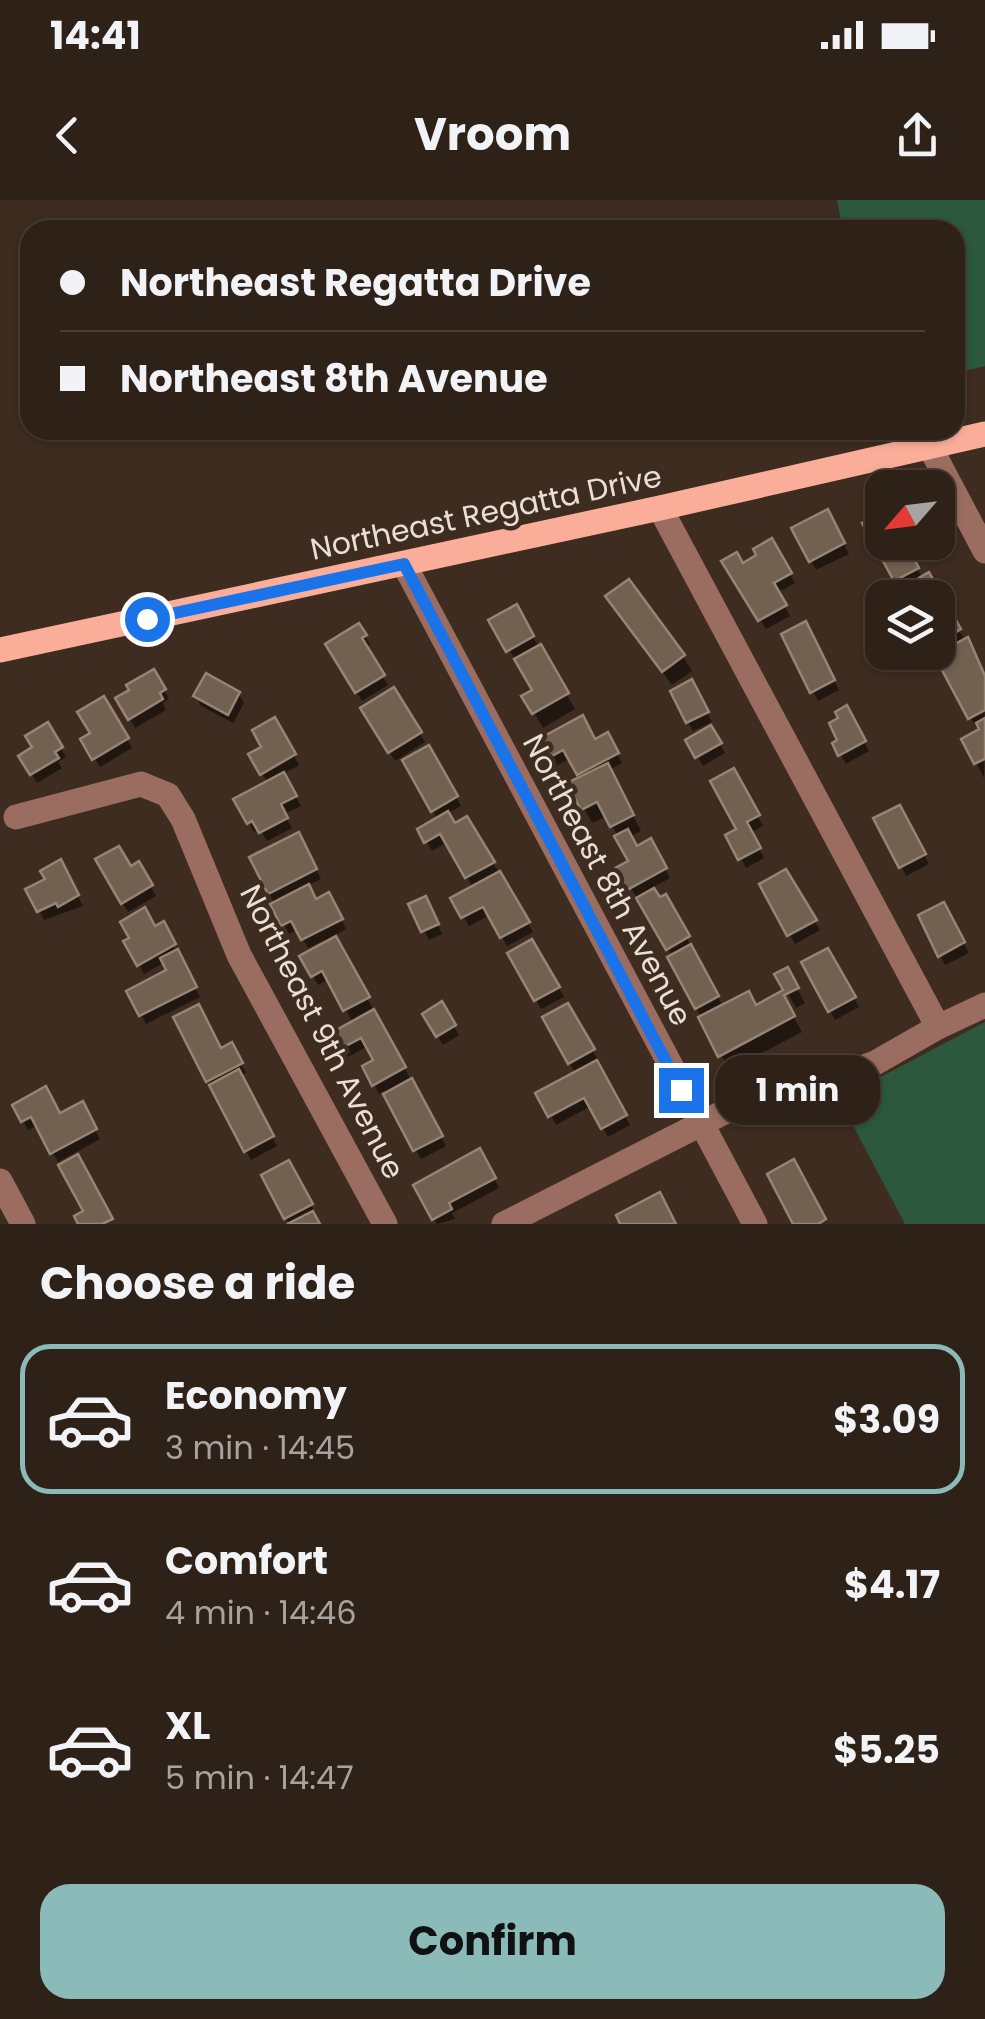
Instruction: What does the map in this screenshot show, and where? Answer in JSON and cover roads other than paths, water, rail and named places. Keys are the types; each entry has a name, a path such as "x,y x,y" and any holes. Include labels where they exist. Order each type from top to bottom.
{"main road":[{"name":"Northeast Regatta Drive","path":"0,650 960,440"}],"street":[{"path":"930,447 985,550"},
{"path":"660,508 938,1027"},
{"name":"Northeast 8th Avenue","path":"404,564 755,1224"},
{"name":"Northeast 9th Avenue","path":"16,817 141,784 168,795 183,819 239,955 385,1224"},
{"path":"504,1224 772,1091 829,1079 875,1063 985,1006"},
{"path":"0,1181 23,1224"}]}
